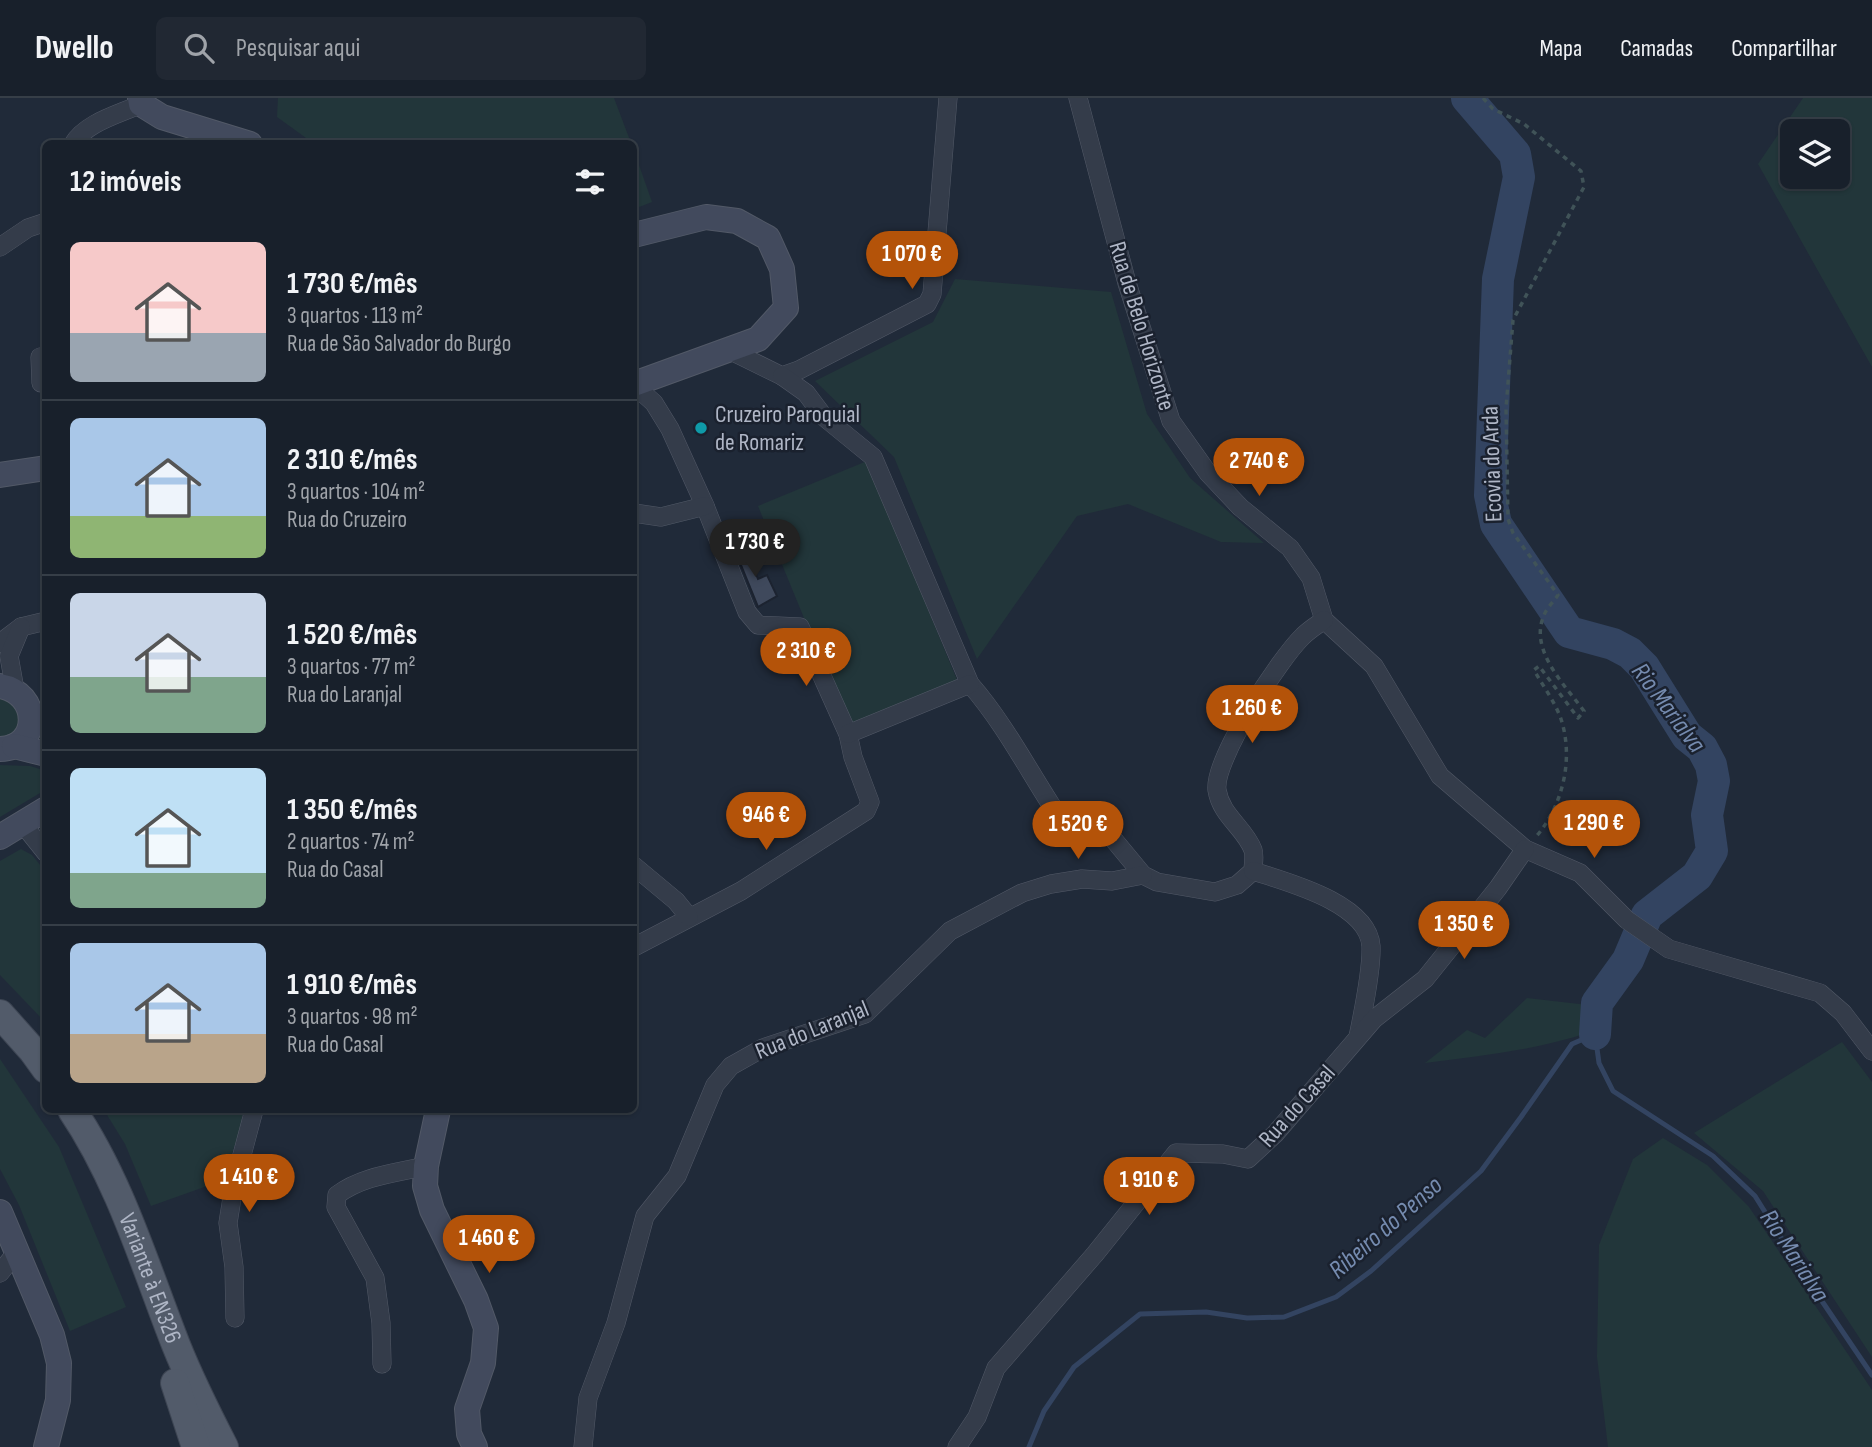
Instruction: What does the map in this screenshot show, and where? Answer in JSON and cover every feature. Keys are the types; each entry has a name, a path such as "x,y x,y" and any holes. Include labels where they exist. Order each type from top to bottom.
{"main road":[{"path":"141,101 162,117 237,140"},
{"path":"637,234 706,217 737,221 768,238 782,270 786,308 758,339 637,384"},
{"path":"0,475 42,469"},
{"path":"4,686 29,706 31,716 42,732"},
{"path":"7,747 27,734 31,716"},
{"path":"7,747 42,753"},
{"path":"0,837 42,811"},
{"path":"0,1014 42,1063"},
{"name":"Variante à EN326","path":"74,1113 84,1127 120,1199 178,1349 225,1447"},
{"path":"437,1113 426,1166 425,1186 432,1210 476,1300 486,1328 483,1363 467,1409 474,1447"},
{"path":"120,1199 155,1326 196,1447"},
{"path":"0,1212 52,1335 59,1363 58,1400 46,1447"}],"street":[{"path":"782,376 799,370 928,304 932,293 948,98"},
{"name":"Rua de Belo Horizonte","path":"1078,98 1127,283 1171,421 1208,473 1240,507 1290,548 1311,578 1324,620"},
{"path":"75,140 100,122 141,101"},
{"path":"0,247 28,228 42,223"},
{"path":"729,350 782,376 806,393 824,417 873,457 970,684 989,705 1055,811 1100,823 1143,875 1157,882 1215,892 1237,885 1253,872"},
{"path":"41,383 42,357"},
{"path":"637,388 654,403 670,429 705,506 747,612 758,625 800,627 848,734 853,757 870,802 866,811 741,891 637,945"},
{"path":"637,513 660,517 705,506"},
{"path":"1253,872 1253,850 1221,805 1216,788 1220,769 1252,706 1302,637 1324,620 1374,666 1440,776 1525,849 1580,873 1627,920 1669,949 1820,993 1843,1013 1872,1051"},
{"path":"0,643 20,627 42,622"},
{"path":"4,686 9,656 20,627"},
{"path":"848,734 970,684"},
{"path":"22,823 42,848"},
{"name":"Rua do Casal","path":"957,1447 977,1417 996,1368 1095,1254 1176,1153 1223,1154 1248,1159 1275,1134 1374,1019 1424,979 1498,888 1525,849"},
{"path":"637,868 676,901 689,917"},
{"path":"1253,872 1326,898 1356,916 1366,927 1371,945 1358,1037"},
{"name":"Rua do Laranjal","path":"583,1447 588,1398 616,1323 645,1216 677,1176 715,1085 731,1066 763,1048 865,1014 950,931 1022,892 1051,884 1082,880 1111,881 1143,875"},
{"path":"235,1318 234,1267 228,1223 234,1185 253,1113"},
{"path":"382,1364 381,1323 375,1278 336,1207 337,1195 349,1185 426,1166"},
{"path":"0,1273 18,1250"}],"path":[{"name":"Ecovia do Arda","path":"1483,98 1493,109 1524,124 1581,172 1584,187 1513,320 1506,408 1508,519 1513,533 1558,596 1545,614 1540,627 1543,655 1584,711 1577,718 1539,666 1534,670 1560,716 1567,765 1552,815 1525,849"}],"green space":[{"path":"278,98 614,98 630,140 309,140 277,117"},
{"path":"1803,98 1872,98 1872,367 1758,164 1780,132 1780,189 1850,189 1850,119 1789,119"},
{"path":"637,160 652,202 637,208"},
{"path":"955,279 1111,292 1147,414 1190,478 1264,543 1221,542 1128,504 1077,516 977,659 894,457 815,381 933,322"},
{"path":"867,461 957,680 848,725 758,506"},
{"path":"3,696 22,714 15,733 0,738 0,697"},
{"path":"0,765 30,766 42,770 42,792 0,817"},
{"path":"21,849 32,855 42,867 42,1019 0,975 0,861"},
{"path":"1527,998 1588,1005 1590,1032 1529,1048 1425,1063 1467,1030 1485,1038"},
{"path":"1842,1042 1872,1082 1872,1357 1763,1191 1694,1133"},
{"path":"0,1059 59,1147 126,1307 70,1331 19,1205 0,1169"},
{"path":"106,1113 243,1113 224,1180 151,1206 125,1144"},
{"path":"1663,1138 1707,1165 1749,1207 1872,1390 1872,1447 1608,1447 1597,1357 1599,1245 1633,1159"}],"building":[{"path":"744,544 758,579 767,575 777,596 758,607 734,548"}],"waterway":[{"name":"Rio Marialva","path":"1467,98 1515,154 1519,177 1498,279 1490,495 1496,524 1569,632 1613,644 1630,653 1644,667 1687,736 1702,748 1711,765 1714,781 1707,815 1712,851 1697,876 1647,915 1628,960 1597,1003 1595,1034"},
{"name":"Ribeiro do Penso","path":"1029,1447 1044,1411 1074,1367 1140,1314 1206,1312 1247,1318 1284,1317 1336,1297 1371,1271 1481,1171 1572,1044 1595,1034 1599,1063 1613,1091 1713,1156 1755,1196 1872,1375"}],"place":[{"name":"Cruzeiro Paroquial de Romariz","path":"701,428"}]}
